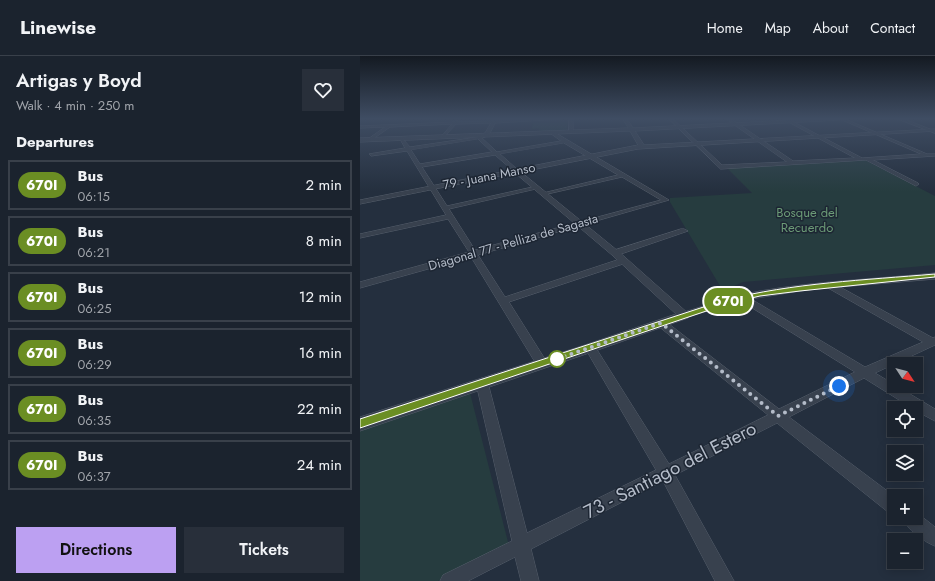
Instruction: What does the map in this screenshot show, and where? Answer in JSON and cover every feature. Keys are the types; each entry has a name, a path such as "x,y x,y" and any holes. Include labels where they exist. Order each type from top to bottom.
{"street":[{"path":"405,144 542,364"},
{"path":"371,155 442,144"},
{"path":"488,144 516,171 615,253 684,315"},
{"path":"419,166 555,144"},
{"path":"567,144 623,175"},
{"path":"696,144 721,167 935,155"},
{"name":"79 - Juana Manso","path":"360,202 642,146 704,144"},
{"path":"763,144 792,163"},
{"path":"832,144 916,184"},
{"path":"900,144 927,155"},
{"path":"446,208 623,175"},
{"name":"Diagonal 77 - Pelliza de Sagasta","path":"360,285 666,200 623,175"},
{"path":"360,236 450,216"},
{"path":"615,253 684,231"},
{"path":"503,301 623,261"},
{"path":"360,424 590,348 684,315 743,298 800,288 935,276"},
{"path":"831,286 934,341"},
{"path":"743,298 935,416"},
{"path":"661,323 887,501"},
{"name":"73 - Santiago del Estero","path":"449,581 864,373 934,341"},
{"path":"590,348 666,473 725,581"},
{"path":"482,383 530,581"},
{"path":"919,525 935,538"}],"green space":[{"name":"Bosque del Recuerdo","path":"865,160 935,196 935,265 743,282 723,291 670,202 670,198 752,193 727,168"},
{"path":"469,389 509,546 438,581 360,581 360,427"}],"bus line":[{"name":"670I","path":"360,424 728,301 760,294 800,288 935,276"}],"route":[{"path":"557,359 554,360 661,323 778,416 839,386"}]}
